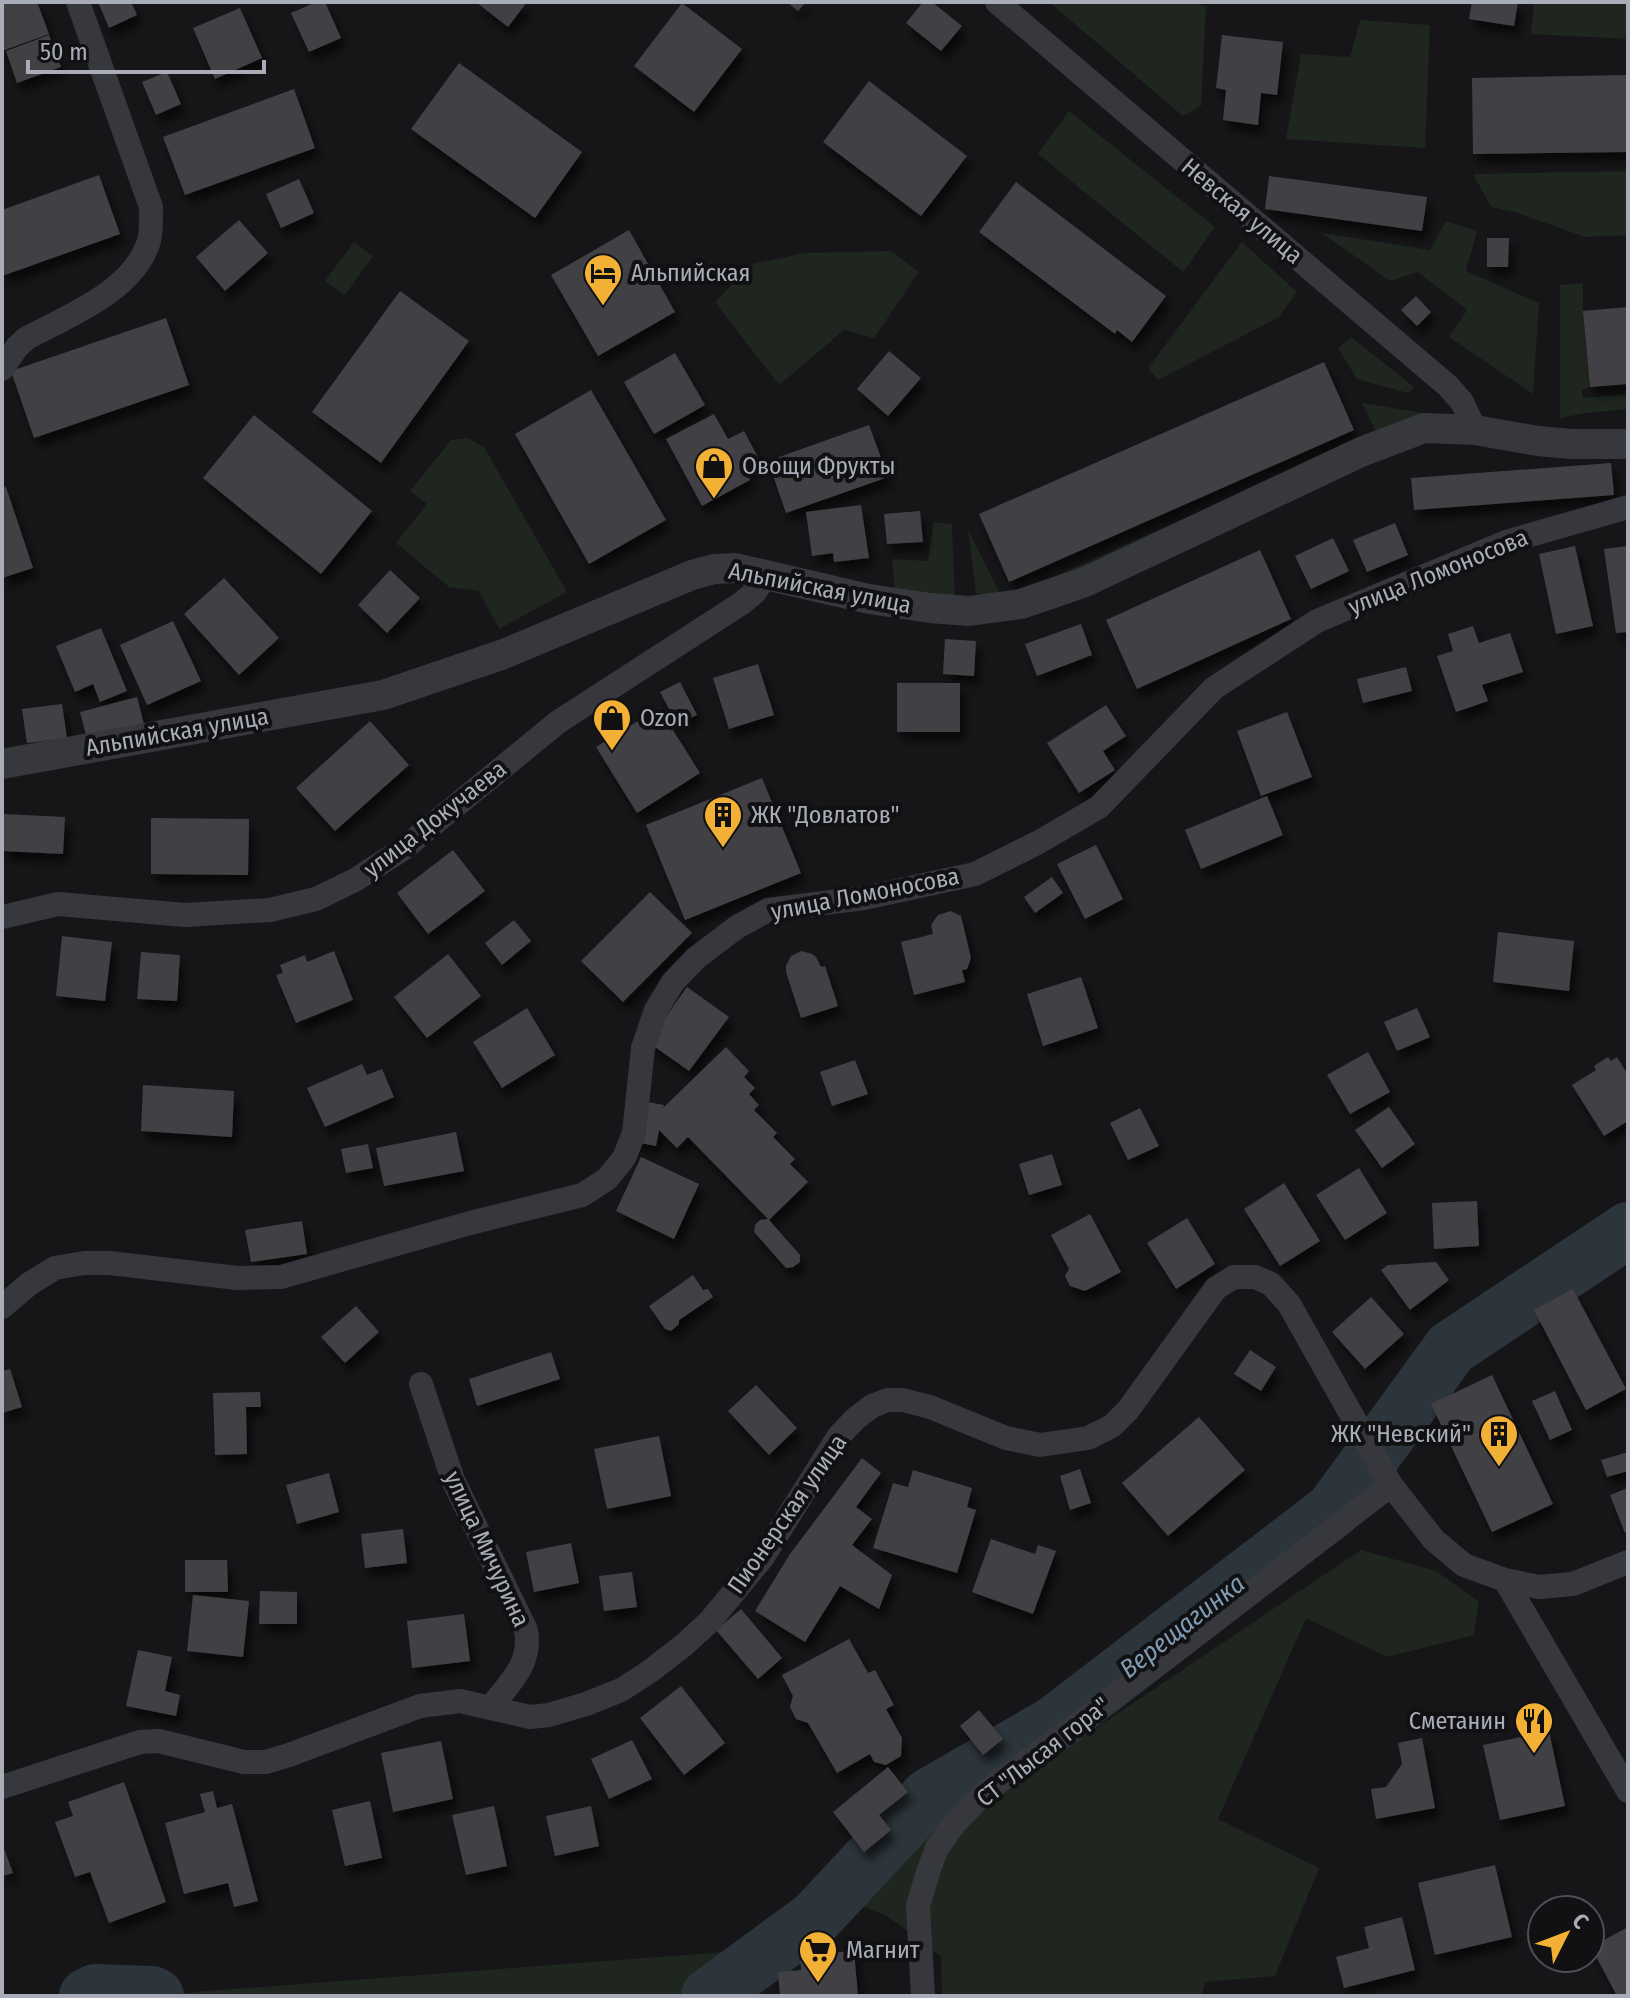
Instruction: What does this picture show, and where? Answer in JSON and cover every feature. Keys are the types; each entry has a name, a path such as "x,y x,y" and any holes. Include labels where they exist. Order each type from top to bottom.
{"street":[{"path":"2,369 27,338 102,298 120,283 148,245 151,207 78,2"},
{"name":"Невская улица","path":"997,2 1448,386 1462,402 1475,430"},
{"name":"Альпийская улица","path":"2,764 383,695 504,654 692,575 714,569 735,568 869,599 930,608 969,611 1021,604 1085,582 1348,458 1424,428 1475,430 1571,444 1628,444"},
{"name":"улица Ломоносова","path":"2,1307 29,1284 55,1268 110,1263 237,1278 281,1277 470,1223 582,1195 607,1179 624,1158 634,1133 643,1048 656,1010 673,982 696,958 737,927 768,910 864,898 975,874 1099,807 1214,688 1317,621 1506,542 1628,507"},
{"name":"улица Докучаева","path":"2,917 58,904 185,915 270,910 316,899 355,880 403,849 558,722 742,603 755,592 766,575"},
{"name":"Пионерская улица","path":"2,1787 140,1742 159,1741 244,1762 266,1762 420,1706 460,1701 530,1717 549,1715 621,1690 684,1645 710,1621 763,1557 838,1437 872,1406 888,1400 903,1400 930,1407 1006,1438 1040,1445 1088,1438 1112,1426 1128,1410 1216,1288 1234,1277 1255,1277 1271,1284 1289,1304 1391,1485"},
{"name":"улица Мичурина","path":"421,1384 453,1480 526,1630 527,1654 522,1666 491,1707"},
{"path":"1391,1485 1434,1540 1464,1565 1505,1580 1539,1587 1573,1584 1628,1562"},
{"name":"СТ \"Лысая гора\"","path":"923,1996 918,1906 937,1848 954,1824 985,1792 1391,1485"},
{"path":"1505,1580 1628,1791"}],"shaded area":[{"path":"1049,2 1185,2 1206,6 1201,106 1183,116"},
{"path":"1534,2 1628,2 1628,39 1531,34"},
{"path":"1360,20 1430,25 1425,148 1286,139 1301,54 1350,57"},
{"path":"1069,111 1215,227 1183,272 1038,154"},
{"path":"1628,171 1628,235 1585,237 1515,212 1491,207 1473,174"},
{"path":"1446,221 1477,231 1466,271 1539,303 1533,394 1449,337 1467,310 1418,272 1390,281 1322,233 1430,250"},
{"path":"354,242 373,256 345,295 325,281"},
{"path":"1242,242 1297,292 1279,317 1158,380 1148,368"},
{"path":"891,251 919,272 874,338 844,330 779,385 715,302 752,264 805,253"},
{"path":"1583,283 1590,387 1582,390 1583,398 1628,394 1628,409 1560,418 1560,285"},
{"path":"1351,337 1414,387 1408,393 1357,379 1338,348"},
{"path":"1362,403 1442,416 1440,422 1409,426 1377,439 1095,569 1021,598 997,602 1000,596 976,593 968,529 1001,596 1009,597 1376,432"},
{"path":"468,438 484,447 567,592 499,629 479,591 449,587 396,543 427,504 410,491 451,440"},
{"path":"934,522 952,524 955,604 895,593 892,559 928,561"},
{"path":"1361,1550 1436,1571 1479,1602 1474,1635 1387,1657 1306,1618 1218,1819 1319,1868 1275,1976 1205,1982 1202,1996 942,1996 941,1956 887,1916 849,1901 723,1996 160,1996 738,1951 887,1854 999,1793"}],"building":[{"path":"2,2 37,2 49,34 2,51"},
{"path":"98,2 131,2 137,15 109,28"},
{"path":"316,2 325,2 341,38 309,52 291,13"},
{"path":"476,2 527,2 508,27"},
{"path":"787,2 806,2 798,11"},
{"path":"923,2 932,2 962,26 941,51 906,23"},
{"path":"1472,2 1518,2 1514,26 1469,19"},
{"path":"682,3 742,49 694,112 634,66"},
{"path":"240,8 262,58 215,79 193,28"},
{"path":"49,35 61,67 17,83 6,51"},
{"path":"1222,35 1283,42 1277,95 1261,93 1258,125 1223,120 1226,90 1216,88"},
{"path":"459,63 582,152 535,218 411,129"},
{"path":"167,72 181,104 156,115 142,82"},
{"path":"1628,75 1628,152 1473,154 1472,78"},
{"path":"869,81 967,156 921,216 823,142"},
{"path":"294,89 315,148 185,195 163,137"},
{"path":"99,175 120,234 2,276 2,210"},
{"path":"1269,176 1427,197 1422,231 1265,209"},
{"path":"299,179 314,213 281,228 266,194"},
{"path":"1016,182 1166,296 1132,342 1117,330 1115,334 979,232"},
{"path":"239,220 268,253 225,291 196,257"},
{"path":"629,230 675,312 598,356 551,275"},
{"path":"1487,238 1509,238 1508,267 1487,267"},
{"path":"400,291 469,341 381,463 312,412"},
{"path":"1416,296 1431,312 1417,326 1401,310"},
{"path":"1628,307 1628,384 1590,387 1583,311"},
{"path":"166,318 189,385 34,438 11,371"},
{"path":"889,351 921,378 888,416 857,389"},
{"path":"675,353 705,405 654,434 624,382"},
{"path":"1324,362 1354,430 1009,582 979,514"},
{"path":"591,390 666,520 589,564 515,434"},
{"path":"714,414 728,439 744,431 760,461 744,469 750,480 702,506 666,439"},
{"path":"254,415 372,511 321,574 203,478"},
{"path":"869,425 888,477 786,513 768,461"},
{"path":"1611,463 1614,495 1414,510 1411,478"},
{"path":"6,487 33,568 2,578 2,488"},
{"path":"861,505 869,558 834,562 833,553 812,556 806,512"},
{"path":"920,511 923,542 887,544 884,514"},
{"path":"1395,523 1408,555 1367,572 1353,540"},
{"path":"1333,538 1349,571 1311,589 1295,556"},
{"path":"1575,546 1593,626 1556,634 1539,554"},
{"path":"1628,546 1628,632 1616,633 1604,549"},
{"path":"1260,550 1291,619 1137,689 1106,620"},
{"path":"390,570 420,598 387,633 358,605"},
{"path":"224,578 279,638 239,675 184,614"},
{"path":"173,621 201,681 147,705 120,645"},
{"path":"1081,624 1092,655 1037,676 1025,644"},
{"path":"1473,626 1479,643 1510,633 1523,672 1482,685 1488,701 1456,712 1437,656 1453,651 1448,634"},
{"path":"101,628 127,691 100,702 93,684 75,692 56,646"},
{"path":"945,639 976,641 974,676 943,674"},
{"path":"758,664 774,715 729,729 713,678"},
{"path":"1406,667 1412,691 1363,703 1357,679"},
{"path":"680,682 697,715 677,724 660,692"},
{"path":"897,683 960,683 960,732 897,732"},
{"path":"137,697 146,732 89,746 80,712"},
{"path":"62,704 67,738 27,743 22,709"},
{"path":"1106,705 1126,736 1103,751 1115,770 1079,793 1047,743"},
{"path":"659,708 700,773 637,813 596,747"},
{"path":"1287,712 1312,777 1261,796 1237,731"},
{"path":"370,721 409,765 335,831 296,788"},
{"name":"ЖК \"Довлатов\"","path":"762,778 801,873 685,920 646,825"},
{"path":"1267,796 1283,835 1201,869 1185,830"},
{"path":"4,814 65,817 63,854 2,851"},
{"path":"151,818 249,819 248,875 151,874"},
{"path":"1096,845 1123,899 1085,919 1057,864"},
{"path":"453,850 485,891 428,934 397,893"},
{"path":"1052,877 1063,893 1035,913 1024,897"},
{"path":"650,892 692,933 623,1002 581,961"},
{"path":"951,911 961,916 971,958 967,969 962,970 965,982 914,995 901,942 933,934 931,925 938,915"},
{"path":"514,920 531,941 502,965 485,943"},
{"path":"1498,932 1574,941 1569,991 1493,982"},
{"path":"62,936 112,942 105,1001 56,996"},
{"path":"334,951 353,1000 296,1023 276,975 283,973 280,965 305,955 307,962"},
{"path":"801,951 812,954 821,967 825,966 838,1006 801,1018 786,966 791,956"},
{"path":"141,952 180,955 177,1001 137,999"},
{"path":"448,954 481,996 427,1038 394,997"},
{"path":"1081,977 1098,1028 1043,1046 1027,994"},
{"path":"687,987 729,1017 689,1071 648,1042"},
{"path":"527,1008 555,1055 502,1088 473,1042"},
{"path":"1417,1008 1430,1037 1397,1051 1384,1022"},
{"path":"726,1047 749,1071 744,1077 755,1088 749,1094 759,1105 754,1110 777,1133 773,1137 795,1159 790,1164 808,1182 769,1220 800,1255 800,1262 793,1267 786,1268 754,1232 760,1220 768,1219 688,1137 677,1148 659,1130 656,1146 630,1141 637,1100 664,1105 663,1108"},
{"path":"1368,1052 1390,1092 1350,1114 1327,1075"},
{"path":"1608,1057 1611,1061 1617,1057 1628,1075 1628,1121 1604,1136 1572,1085 1596,1070 1594,1066"},
{"path":"855,1060 868,1094 832,1106 820,1072"},
{"path":"362,1064 367,1075 382,1069 394,1097 325,1127 307,1088"},
{"path":"143,1085 234,1091 232,1137 141,1131"},
{"path":"1389,1107 1415,1144 1382,1168 1355,1130"},
{"path":"1140,1108 1159,1146 1128,1160 1110,1123"},
{"path":"456,1132 464,1171 384,1186 376,1148"},
{"path":"368,1144 373,1168 346,1173 341,1149"},
{"path":"1052,1154 1062,1185 1029,1195 1019,1164"},
{"path":"641,1157 699,1184 674,1239 616,1211"},
{"path":"1359,1168 1387,1213 1345,1240 1316,1195"},
{"path":"1284,1183 1320,1241 1280,1266 1244,1209"},
{"path":"1477,1201 1479,1246 1434,1249 1432,1203"},
{"path":"1090,1214 1121,1272 1085,1291 1070,1286 1065,1276 1069,1269 1051,1235"},
{"path":"1187,1218 1215,1264 1176,1289 1147,1243"},
{"path":"302,1221 307,1254 251,1262 245,1230"},
{"path":"1436,1262 1449,1280 1410,1310 1381,1270 1388,1265"},
{"path":"693,1275 703,1290 708,1289 713,1297 679,1320 671,1331 665,1329 649,1306"},
{"path":"1573,1289 1626,1389 1586,1410 1534,1310"},
{"path":"1371,1297 1404,1334 1365,1369 1332,1332"},
{"path":"356,1306 379,1332 345,1363 321,1337"},
{"path":"1250,1350 1276,1367 1261,1391 1234,1374"},
{"path":"551,1352 560,1379 477,1406 469,1379"},
{"path":"10,1369 22,1407 2,1413 2,1371"},
{"name":"ЖК \"Невский\"","path":"1492,1375 1553,1504 1492,1532 1431,1404"},
{"path":"756,1385 797,1428 769,1455 728,1411"},
{"path":"1555,1391 1572,1430 1550,1440 1532,1401"},
{"path":"260,1392 261,1407 246,1407 247,1454 215,1455 213,1393"},
{"path":"1199,1417 1245,1470 1168,1536 1122,1483"},
{"path":"659,1436 671,1496 607,1509 594,1449"},
{"path":"1628,1452 1628,1471 1607,1477 1601,1460"},
{"path":"862,1458 881,1473 856,1507 872,1519 852,1545 892,1575 879,1609 840,1586 805,1642 755,1611 790,1554"},
{"path":"1080,1469 1091,1503 1070,1510 1060,1476"},
{"path":"913,1470 972,1488 967,1507 976,1510 957,1573 873,1548 893,1483 908,1487"},
{"path":"329,1473 339,1512 297,1524 286,1485"},
{"path":"1628,1488 1628,1531 1625,1533 1610,1495"},
{"path":"403,1529 407,1563 365,1568 361,1534"},
{"path":"991,1539 1035,1554 1038,1545 1056,1551 1033,1614 972,1592"},
{"path":"571,1543 579,1583 534,1592 526,1552"},
{"path":"185,1560 227,1560 228,1592 185,1592"},
{"path":"632,1572 637,1607 604,1611 599,1576"},
{"path":"260,1591 297,1592 297,1624 259,1624"},
{"path":"193,1595 249,1601 243,1657 187,1651"},
{"path":"741,1609 782,1658 758,1679 716,1630"},
{"path":"464,1614 470,1661 412,1668 407,1621"},
{"path":"849,1639 868,1673 875,1670 894,1705 886,1709 902,1738 901,1756 886,1765 874,1762 870,1754 837,1773 808,1723 796,1719 790,1707 793,1696 782,1675"},
{"path":"138,1650 172,1657 165,1691 180,1695 176,1716 126,1706"},
{"path":"681,1686 725,1743 684,1775 640,1718"},
{"path":"979,1710 1003,1739 983,1755 960,1726"},
{"path":"1549,1731 1565,1806 1500,1820 1483,1745"},
{"path":"1422,1738 1435,1808 1376,1819 1371,1789 1386,1787 1402,1764 1398,1743"},
{"path":"632,1740 652,1779 609,1799 591,1759"},
{"path":"441,1741 453,1799 393,1812 381,1753"},
{"path":"888,1767 908,1792 879,1815 891,1830 864,1852 833,1812"},
{"path":"124,1782 166,1902 109,1923 90,1872 75,1877 55,1822 73,1816 68,1802"},
{"path":"213,1791 217,1808 232,1804 258,1901 234,1907 228,1883 184,1894 165,1823 205,1812 200,1794"},
{"path":"370,1801 382,1858 345,1866 332,1810"},
{"path":"494,1806 507,1866 466,1875 452,1815"},
{"path":"591,1806 599,1846 555,1856 546,1816"},
{"path":"2,1843 13,1873 2,1876"},
{"path":"1495,1865 1512,1937 1435,1955 1418,1883"},
{"path":"1402,1917 1415,1970 1344,1988 1336,1957 1369,1948 1364,1927"},
{"path":"1628,1927 1628,1996 1617,1996 1605,1974 1606,1939"},
{"name":"Магнит","path":"854,1951 858,1996 780,1996 778,1972 801,1970 800,1955"}],"waterway":[{"name":"Верещагинка","path":"709,1996 815,1918 929,1796 1054,1724 1333,1510 1451,1348 1628,1230"},
{"name":"Верещагинка","path":"87,1996 95,1992 156,1996"}],"place":[{"name":"Альпийская","path":"603,307"},
{"name":"Овощи Фрукты","path":"714,500"},
{"name":"Ozon","path":"612,752"},
{"name":"ЖК \"Довлатов\"","path":"723,849"},
{"name":"ЖК \"Невский\"","path":"1499,1468"},
{"name":"Сметанин","path":"1534,1755"},
{"name":"Магнит","path":"818,1984"}]}
